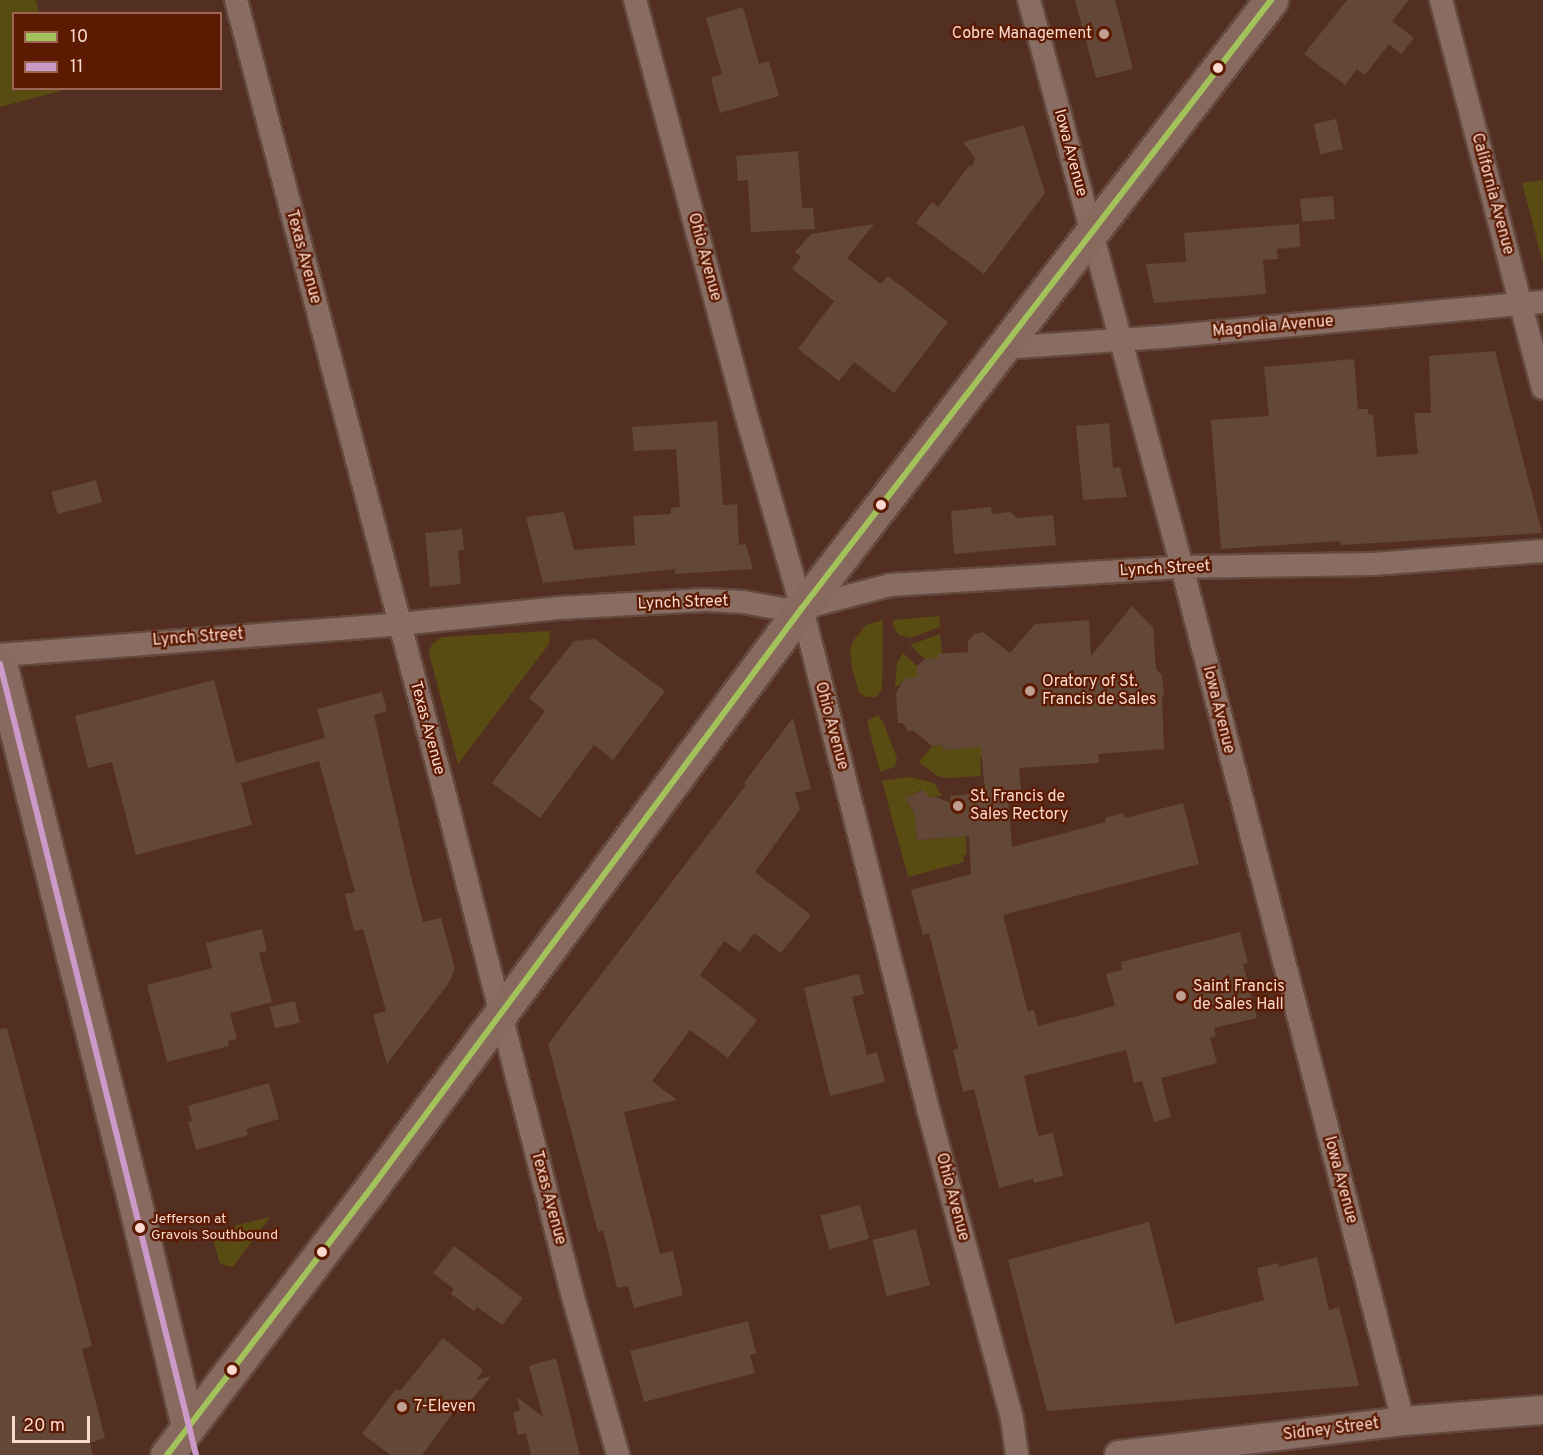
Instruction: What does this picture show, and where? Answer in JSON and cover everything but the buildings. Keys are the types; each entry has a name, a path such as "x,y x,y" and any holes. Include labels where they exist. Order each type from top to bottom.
{"main road":[{"path":"167,1455 192,1441 334,1237 802,608 1271,0"},
{"path":"0,664 134,1198 192,1441"}],"street":[{"name":"Texas Avenue","path":"236,0 572,1293 618,1455"},
{"name":"Ohio Avenue","path":"635,0 744,407 802,608 925,1097 1012,1419 1017,1455"},
{"name":"Iowa Avenue","path":"1029,0 1182,567 1403,1421"},
{"name":"California Avenue","path":"1441,0 1532,303 1543,388"},
{"name":"Magnolia Avenue","path":"1002,348 1119,340 1532,303"},
{"name":"Lynch Street","path":"0,655 399,624 558,608 706,600 743,602 783,609 802,608 890,585 1182,567 1373,564 1543,551"},
{"name":"Sidney Street","path":"1119,1455 1403,1421 1543,1410"}],"shaded area":[{"path":"0,0 36,0 39,12 12,12 12,90 60,91 0,107"},
{"path":"1543,180 1543,263 1522,183"},
{"path":"939,616 940,627 910,638 899,635 893,626 893,620"},
{"path":"883,620 882,689 876,697 867,697 859,693 852,668 850,649 853,641 866,625"},
{"path":"550,631 549,644 458,764 429,653 432,644 442,637"},
{"path":"940,634 942,654 938,654 938,658 925,659 910,645"},
{"path":"903,653 917,666 917,677 895,687 897,663"},
{"path":"878,715 897,758 895,767 880,772 867,721"},
{"path":"1024,743 1021,754 980,758 981,776 947,778 937,776 919,762 932,746 942,745 944,750"},
{"path":"909,777 934,783 942,796 929,797 921,790 909,796 907,802 915,814 917,840 966,836 967,854 963,856 964,862 908,877 882,781"},
{"path":"270,1217 233,1267 220,1264 211,1232"}],"transit line":[{"name":"10","path":"167,1455 366,1195 802,608 1271,0"},
{"name":"11","path":"0,664 196,1455"}],"place":[{"name":"Cobre Management","path":"1104,34"},
{"name":"Oratory of St. Francis de Sales","path":"1030,691"},
{"name":"St. Francis de Sales Rectory","path":"958,806"},
{"name":"Saint Francis de Sales Hall","path":"1181,996"},
{"name":"Jefferson at Gravois Southbound","path":"140,1228"},
{"name":"7-Eleven","path":"402,1407"}]}
